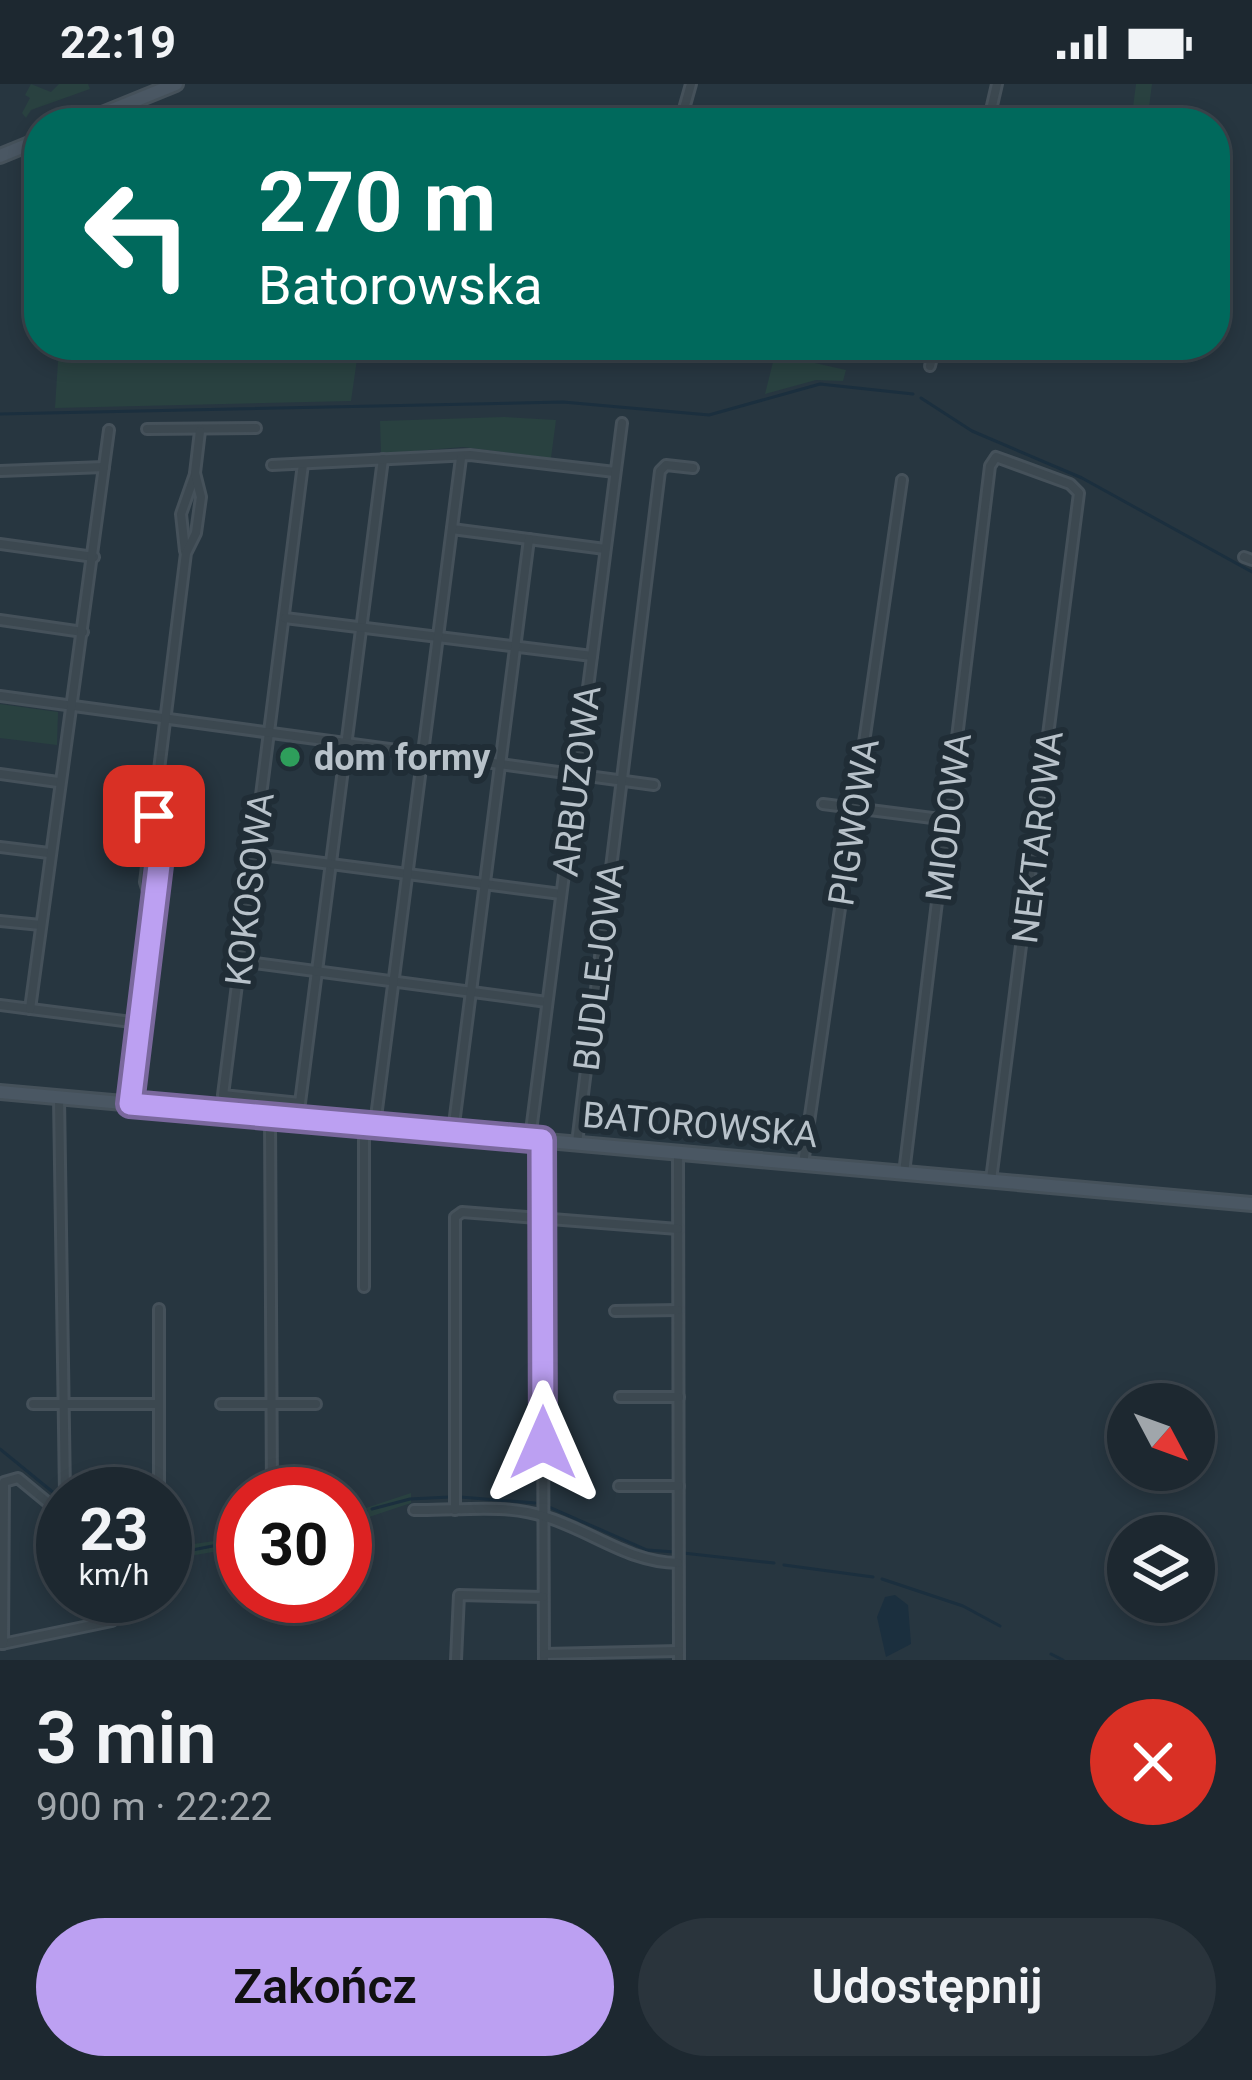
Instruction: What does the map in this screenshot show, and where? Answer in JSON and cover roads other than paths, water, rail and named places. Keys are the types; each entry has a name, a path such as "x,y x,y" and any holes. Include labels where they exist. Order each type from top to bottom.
{"street":[{"path":"117,108 176,84"},
{"path":"930,366 931,360"},
{"name":"ARBUZOWA","path":"544,1657 541,1219 536,1140 548,1002 622,423"},
{"path":"147,429 256,428"},
{"path":"30,1009 109,430"},
{"path":"130,1104 154,910 146,882 186,553 181,514 195,473 200,431"},
{"name":"MIODOWA","path":"904,1173 991,462 996,457 1029,466 1079,493"},
{"path":"364,1287 370,1125 394,981 461,458"},
{"path":"272,465 461,458 615,472"},
{"path":"317,972 383,460"},
{"name":"KOKOSOWA","path":"304,464 223,1095 300,1103 317,972"},
{"name":"BUDLEJOWA","path":"577,1143 660,471 666,465 693,468"},
{"path":"0,471 104,467"},
{"path":"186,553 196,533 201,484 195,473"},
{"name":"PIGWOWA","path":"803,1164 902,480"},
{"name":"NEKTAROWA","path":"991,1180 1079,493"},
{"path":"452,529 605,549"},
{"path":"453,1132 529,538"},
{"path":"0,544 94,557"},
{"path":"285,618 592,656"},
{"path":"0,620 83,632"},
{"path":"0,696 654,785"},
{"path":"0,774 58,782"},
{"path":"823,804 948,820"},
{"path":"0,847 49,853"},
{"path":"254,854 561,894"},
{"path":"0,921 41,925"},
{"path":"240,962 548,1002"},
{"path":"0,1005 139,1023"},
{"name":"BATOROWSKA","path":"0,1092 1252,1204"},
{"path":"58,1098 64,1467"},
{"path":"270,1116 272,1467"},
{"path":"544,1657 679,1656 678,1152"},
{"path":"455,1510 455,1217 462,1212 678,1229"},
{"path":"159,1309 159,1467"},
{"path":"615,1311 678,1310"},
{"path":"620,1397 679,1397"},
{"path":"33,1404 159,1404"},
{"path":"221,1404 316,1404"},
{"path":"36,1492 9,1477 3,1491 2,1644 107,1623"},
{"path":"619,1486 679,1486"},
{"path":"414,1510 542,1516 638,1560 678,1563"},
{"path":"456,1660 459,1595 543,1597"}],"water":[{"path":"895,1595 908,1605 911,1644 886,1657 877,1617 885,1597"}],"waterway":[{"path":"0,414 563,402 709,415 820,384 913,394"},
{"path":"921,398 972,431 1082,478 1252,572"},
{"path":"0,1449 36,1478"},
{"path":"372,1509 410,1499 450,1497"},
{"path":"460,1497 535,1503"},
{"path":"549,1507 647,1550 675,1552"},
{"path":"192,1550 216,1545"},
{"path":"683,1553 774,1563"},
{"path":"784,1565 873,1577"},
{"path":"882,1579 963,1606 1000,1626"},
{"path":"1051,1654 1063,1660"}],"place":[{"name":"dom formy","path":"290,757"}]}
